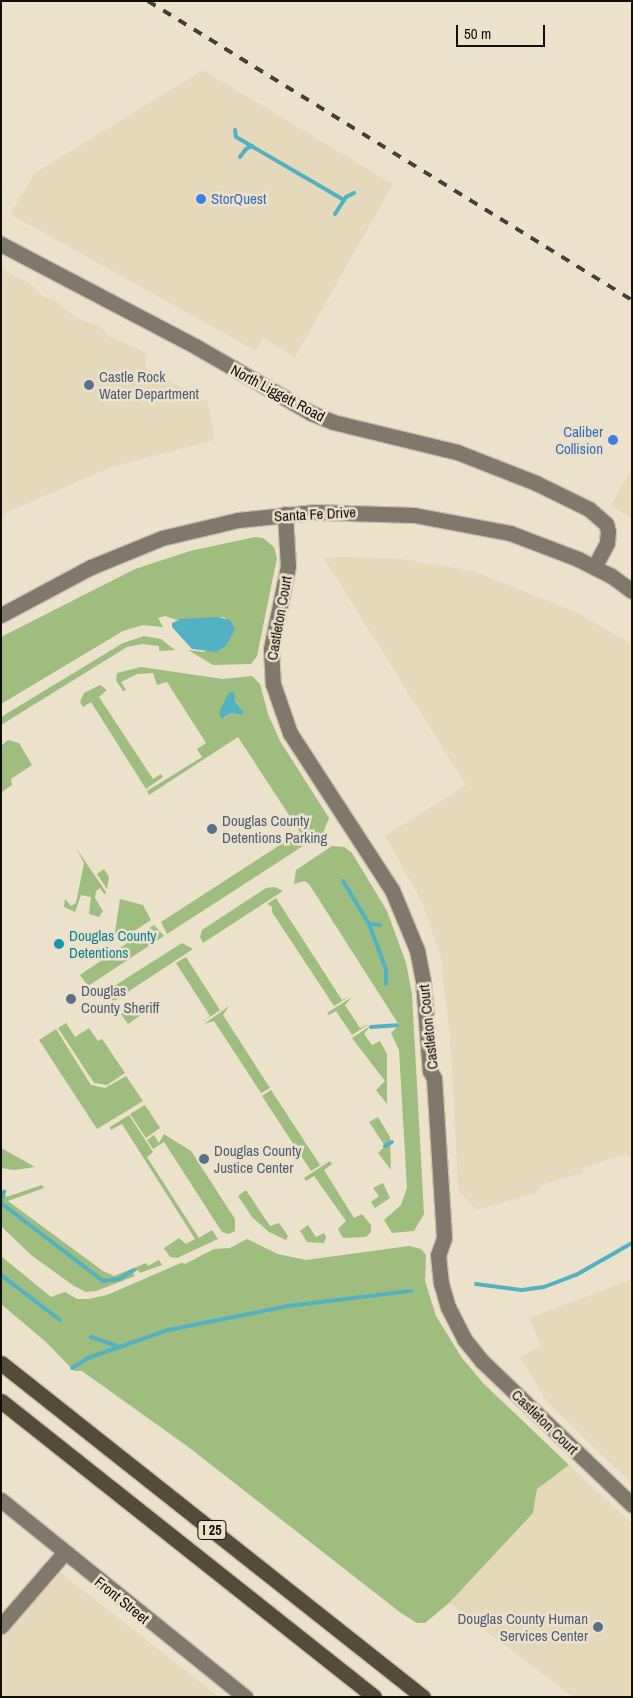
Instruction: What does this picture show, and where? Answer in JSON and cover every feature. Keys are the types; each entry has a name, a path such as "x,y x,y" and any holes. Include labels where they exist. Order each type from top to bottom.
{"highway":[{"name":"I 25","path":"1,1363 423,1697"},
{"name":"I 25","path":"1,1401 374,1697"}],"street":[{"name":"North Liggett Road","path":"1,244 195,346 311,413 333,422 457,452 536,482 589,509 602,520 608,531 607,543 594,567"},
{"name":"Santa Fe Drive","path":"1,615 97,564 162,538 238,520 285,514 358,511 447,519 529,538 594,567 632,591"},
{"name":"Castleton Court","path":"285,514 288,566 271,649 272,684 290,733 392,890 416,950 423,981 430,1071 434,1078 444,1238 438,1255 440,1283 448,1308 464,1339 482,1361 632,1505"},
{"name":"Front Street","path":"1,1500 64,1553 245,1697"},
{"path":"1,1626 64,1553"}],"shaded area":[{"name":"StorQuest","path":"203,70 393,184 295,357 263,338 256,351 10,214 35,173"},
{"name":"Castle Rock Water Department","path":"1,269 32,285 42,296 56,301 76,318 100,326 108,336 145,352 146,368 208,402 215,440 111,467 1,515"},
{"path":"632,468 632,519 611,505"},
{"path":"324,558 403,559 473,571 576,612 632,644 632,1157 626,1154 582,1168 583,1173 541,1185 536,1193 476,1210 458,1190 451,1050 441,957 422,902 385,836 466,785"},
{"path":"632,1279 632,1484 548,1403 520,1357 541,1346 529,1318"},
{"path":"569,1465 632,1524 632,1697 573,1697 449,1603 533,1513 537,1489"},
{"path":"60,1572 219,1697 1,1697 1,1633 14,1624"}],"green space":[{"path":"255,537 263,538 274,547 277,558 257,656 251,664 213,665 188,650 204,652 229,635 235,629 224,617 177,620 165,616 158,618 163,627 143,625 123,631 1,704 1,637 135,569 190,551"},
{"path":"144,636 161,639 175,650 159,651 159,646 142,644 127,647 1,725 1,717 123,643"},
{"path":"141,667 223,679 252,676 260,684 268,714 280,741 329,818 323,833 167,934 161,922 300,832 238,737 149,795 147,791 202,757 197,749 206,743 167,682 157,685 153,673 137,674 121,682 126,690 123,691 116,680 117,673","holes":["229,692 243,711 242,715 230,713 224,718"]},
{"path":"100,685 107,690 99,697 153,779 161,774 163,777 146,789 91,702 83,707 80,702 84,693"},
{"path":"8,740 19,743 32,765 11,779 12,785 2,792 1,746"},
{"path":"332,846 344,847 352,853 387,911 406,963 412,994 424,1214 414,1231 392,1233 384,1220 401,1205 407,1188 399,1050 391,1033 399,1025 309,884 304,881 294,884 296,870"},
{"path":"76,848 106,892 105,895 100,888 96,891 95,898 103,911 99,917 89,914 91,897 81,895 75,912 64,907 65,899 71,906 76,903 84,863"},
{"path":"104,869 109,877 107,889 97,874"},
{"path":"275,887 283,891 203,943 200,937 202,930 266,888"},
{"path":"276,898 342,1000 350,996 334,1006 272,912 272,907 267,904"},
{"path":"120,899 143,905 151,920 122,939 114,939"},
{"path":"154,925 164,936 88,986 80,975"},
{"path":"182,943 193,949 114,1001 111,999 111,988"},
{"path":"186,957 220,1010 228,1005 202,1022 210,1016 176,963"},
{"path":"352,997 345,1005 360,1028 369,1024 352,1035 336,1011 329,1015 327,1013"},
{"path":"137,1004 144,1013 128,1024 121,1014"},
{"path":"229,1006 223,1015 270,1088 261,1093 214,1021 204,1024"},
{"path":"66,1023 75,1037 89,1028 98,1041 102,1039 125,1073 107,1085 94,1083 58,1028"},
{"path":"370,1026 364,1034 372,1045 380,1041 387,1054 387,1104 376,1090 385,1081 352,1038"},
{"path":"56,1029 91,1085 105,1088 126,1076 143,1101 97,1129 39,1040"},
{"path":"271,1090 320,1165 329,1160 311,1171 262,1096"},
{"path":"145,1105 160,1128 146,1138 130,1114"},
{"path":"129,1115 153,1152 147,1157 199,1238 212,1230 218,1239 177,1258 170,1257 164,1248 179,1238 186,1244 195,1239 122,1124 111,1130 110,1127"},
{"path":"378,1117 390,1137 391,1170 378,1153 385,1146 369,1122"},
{"path":"164,1134 191,1151 235,1219 235,1231 229,1234 222,1232 164,1142 153,1149 147,1140 154,1135 159,1143"},
{"path":"1,1148 35,1167 14,1170 1,1168"},
{"path":"330,1161 332,1164 324,1170 354,1218 362,1214 371,1225 371,1232 366,1237 343,1238 338,1229 346,1221 314,1176 306,1181 304,1178"},
{"path":"383,1183 390,1198 375,1208 371,1202 379,1196 373,1188"},
{"path":"42,1185 44,1188 8,1201 103,1271 114,1276 146,1263 148,1266 159,1260 162,1265 140,1273 138,1270 133,1273 135,1276 96,1291 86,1292 74,1286 31,1255 1,1226 1,1193 4,1192 6,1197"},
{"path":"246,1190 270,1226 279,1223 288,1236 286,1240 269,1232 252,1217 238,1196"},
{"path":"308,1225 316,1237 324,1233 326,1237 324,1243 307,1242 300,1231"},
{"path":"247,1239 278,1254 306,1260 409,1246 421,1249 426,1255 425,1281 436,1316 462,1358 484,1384 569,1465 537,1489 533,1513 449,1603 425,1623 417,1623 401,1613 187,1446 82,1371 74,1371 47,1343 1,1304 1,1256 51,1297 65,1292 77,1299 88,1299 107,1295 181,1263 185,1264 214,1249 230,1248"}],"water":[{"path":"218,617 230,620 235,629 226,646 216,652 192,649 172,627 172,623 181,619"},
{"path":"229,692 234,692 235,701 244,712 242,715 230,713 222,719 219,713"}],"waterway":[{"path":"235,130 236,137 344,200"},
{"path":"240,157 246,149 252,146"},
{"path":"335,214 346,197 354,193"},
{"path":"343,881 369,924 380,925"},
{"path":"369,924 386,969 386,984"},
{"path":"371,1027 397,1025"},
{"path":"385,1146 392,1142"},
{"path":"1,1200 4,1192"},
{"path":"1,1203 103,1281"},
{"path":"476,1284 522,1290 544,1287 576,1275 632,1243"},
{"path":"102,1281 119,1279 134,1270"},
{"path":"1,1275 60,1320"},
{"path":"72,1368 88,1358 168,1330 288,1306 411,1291"},
{"path":"91,1337 117,1346"}],"railway":[{"path":"148,1 632,300"}],"place":[{"name":"StorQuest","path":"201,199"},
{"name":"Castle Rock Water Department","path":"89,385"},
{"name":"Caliber Collision","path":"613,440"},
{"name":"Douglas County Detentions Parking","path":"212,829"},
{"name":"Douglas County Detentions","path":"59,944"},
{"name":"Douglas County Sheriff","path":"71,999"},
{"name":"Douglas County Justice Center","path":"204,1159"},
{"name":"Douglas County Human Services Center","path":"598,1627"}]}
